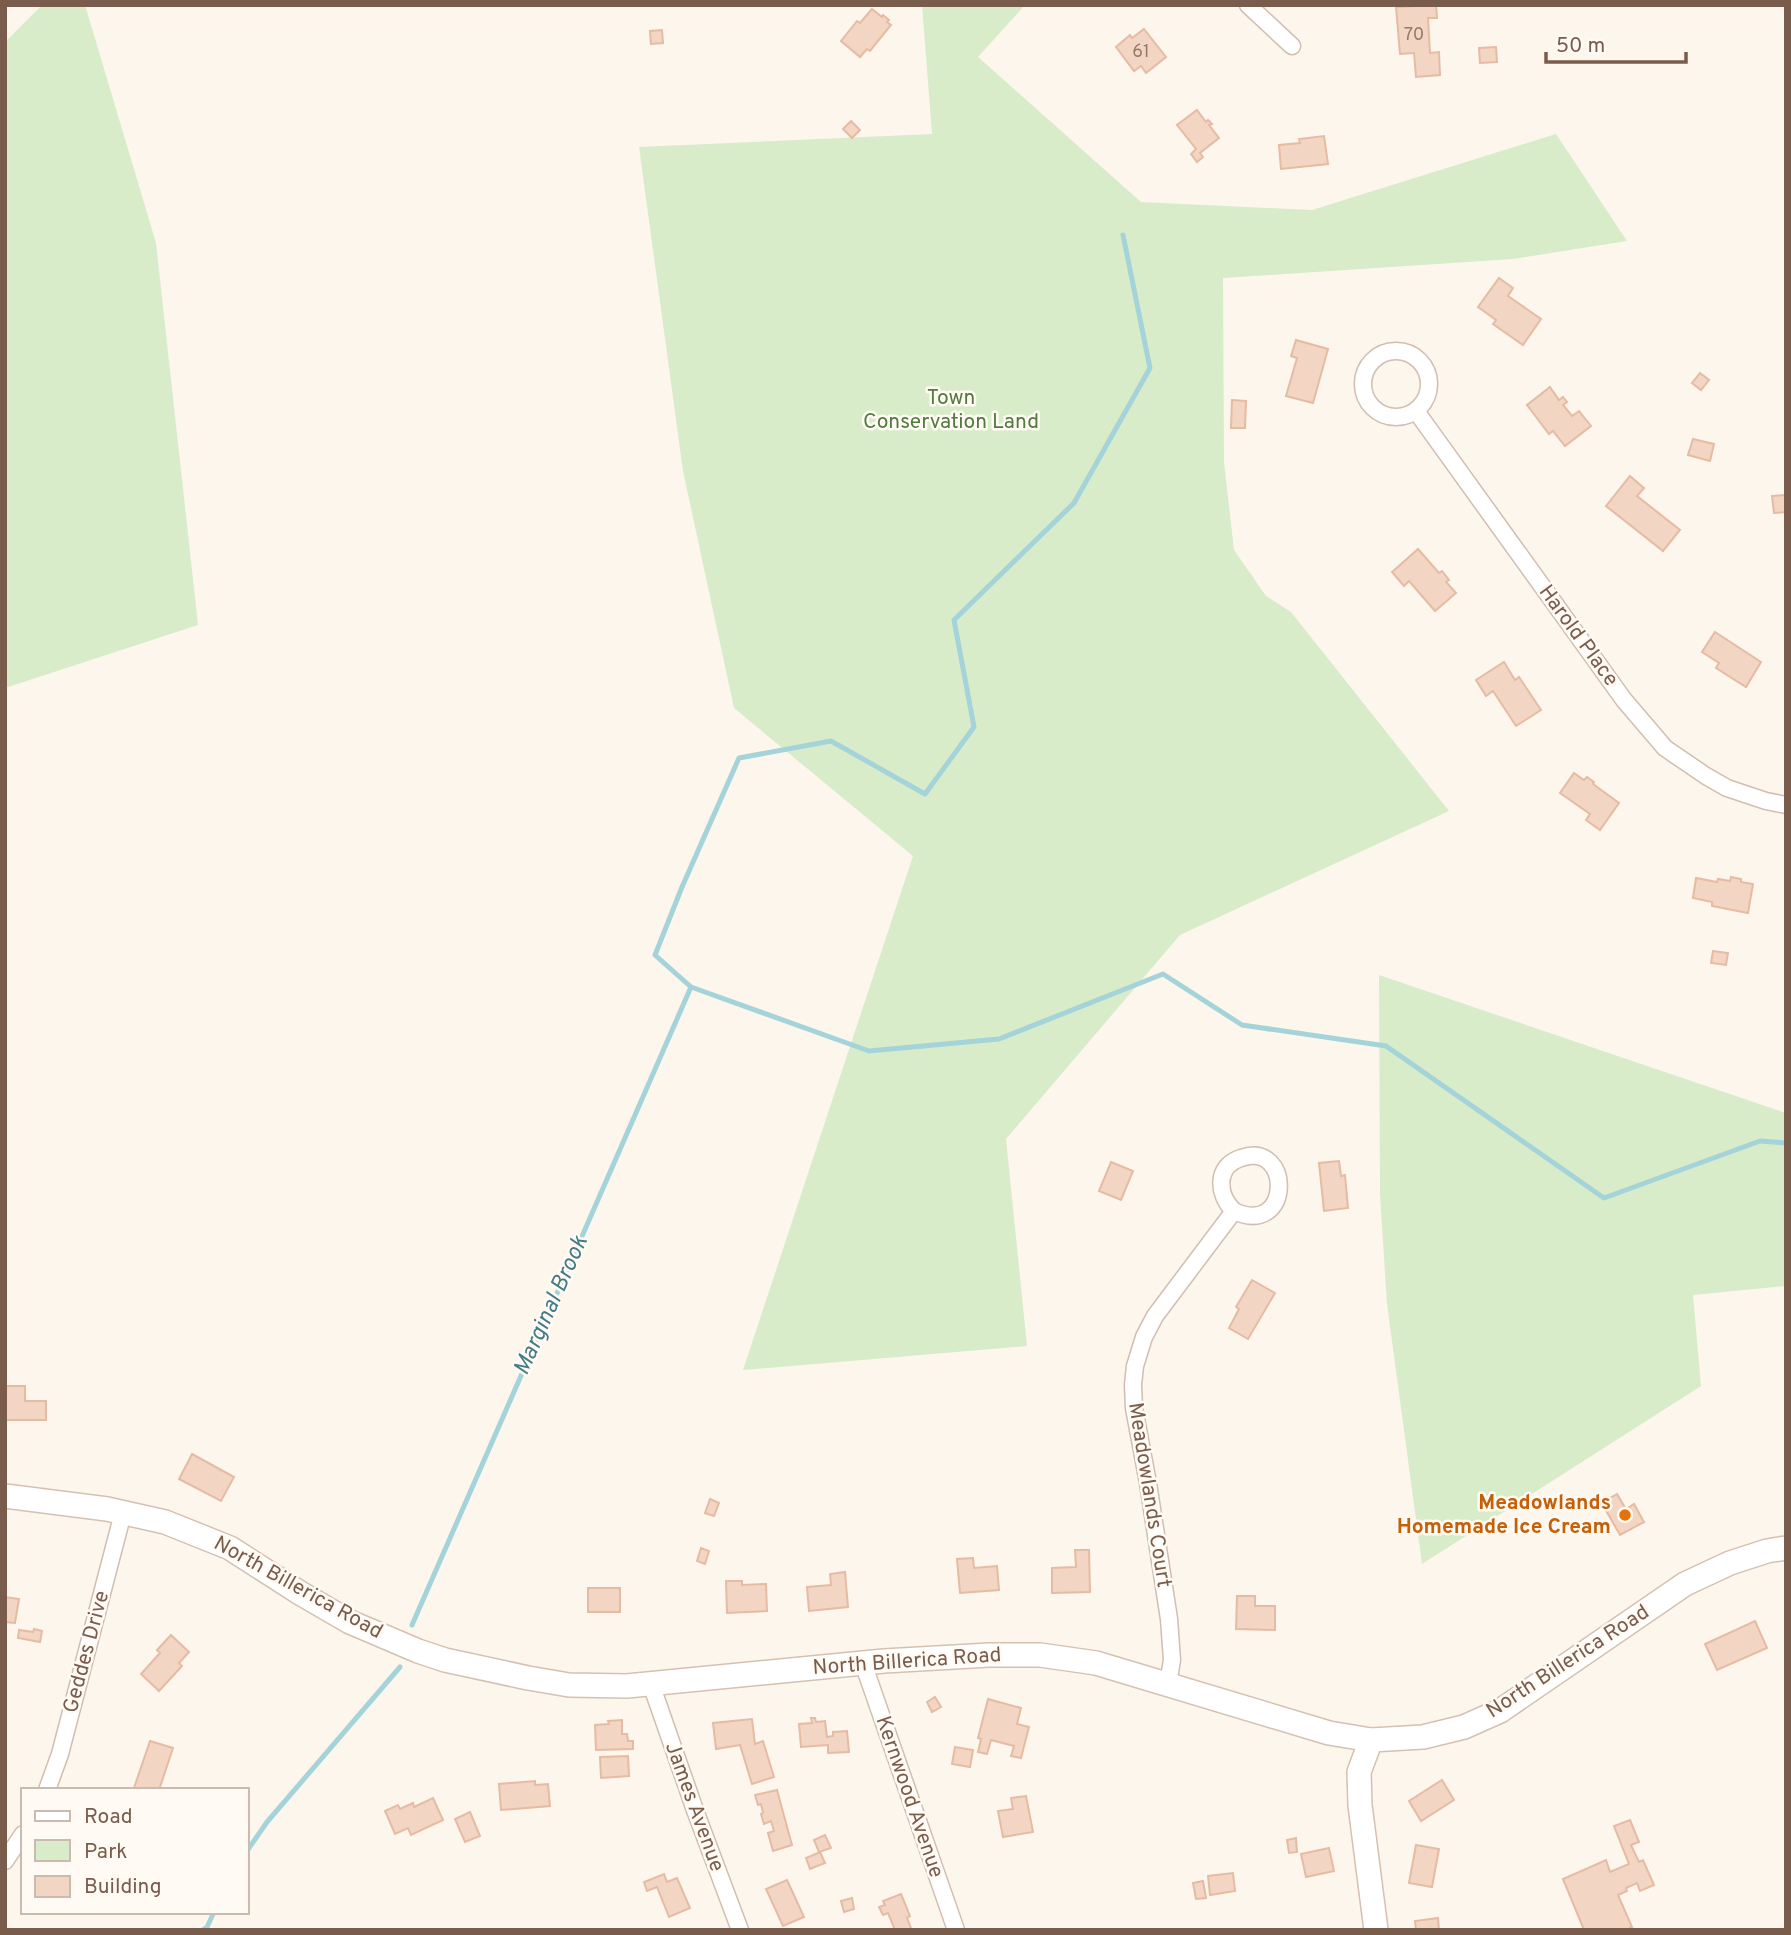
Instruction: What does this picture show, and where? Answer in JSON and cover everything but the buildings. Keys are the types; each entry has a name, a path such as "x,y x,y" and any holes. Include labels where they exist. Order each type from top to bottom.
{"main road":[{"name":"North Billerica Road","path":"5,1496 107,1509 165,1522 230,1548 350,1622 418,1651 445,1660 569,1685 627,1686 863,1663 989,1655 1040,1655 1096,1662 1329,1733 1371,1740 1423,1737 1464,1727 1500,1711 1685,1584 1730,1563 1786,1548"},
{"path":"1371,1740 1359,1772 1360,1805 1376,1930"}],"street":[{"path":"1248,5 1292,46"},
{"path":"1394,351 1405,352 1422,363 1429,383 1423,403 1416,411 1406,416 1383,415 1366,400 1363,378 1374,359 1394,351"},
{"name":"Harold Place","path":"1416,411 1624,700 1665,748 1727,788 1766,802 1786,805"},
{"name":"Meadowlands Court","path":"1168,1684 1172,1660 1169,1619 1134,1408 1135,1366 1144,1337 1155,1316 1234,1210"},
{"name":"Geddes Drive","path":"48,1788 60,1754 123,1513"},
{"name":"Kernwood Avenue","path":"863,1663 956,1930"},
{"name":"James Avenue","path":"650,1684 740,1930"},
{"path":"5,1861 21,1837"}],"green space":[{"path":"42,5 85,5 156,243 198,625 5,688 5,42"},
{"name":"Town Conservation Land","path":"922,5 1025,5 978,57 1141,202 1312,210 1556,134 1627,241 1513,259 1223,278 1224,462 1234,550 1266,596 1291,612 1449,811 1180,935 1006,1139 1027,1346 743,1370 913,856 734,708 683,471 639,147 932,134"},
{"path":"1379,975 1786,1113 1786,1286 1693,1295 1701,1386 1422,1564 1387,1304 1380,1194"}],"waterway":[{"path":"1123,235 1150,368 1074,503 954,620 974,727 925,794 831,741 739,758 655,955 691,987 869,1051 999,1039 1163,974 1242,1025 1386,1046 1604,1198 1760,1141 1786,1143"},
{"name":"Marginal Brook","path":"412,1625 691,987"},
{"name":"Marginal Brook","path":"248,1850 267,1822 400,1667"},
{"name":"Marginal Brook","path":"203,1930 213,1914"}],"place":[{"name":"Meadowlands Homemade Ice Cream","path":"1625,1515"}]}
